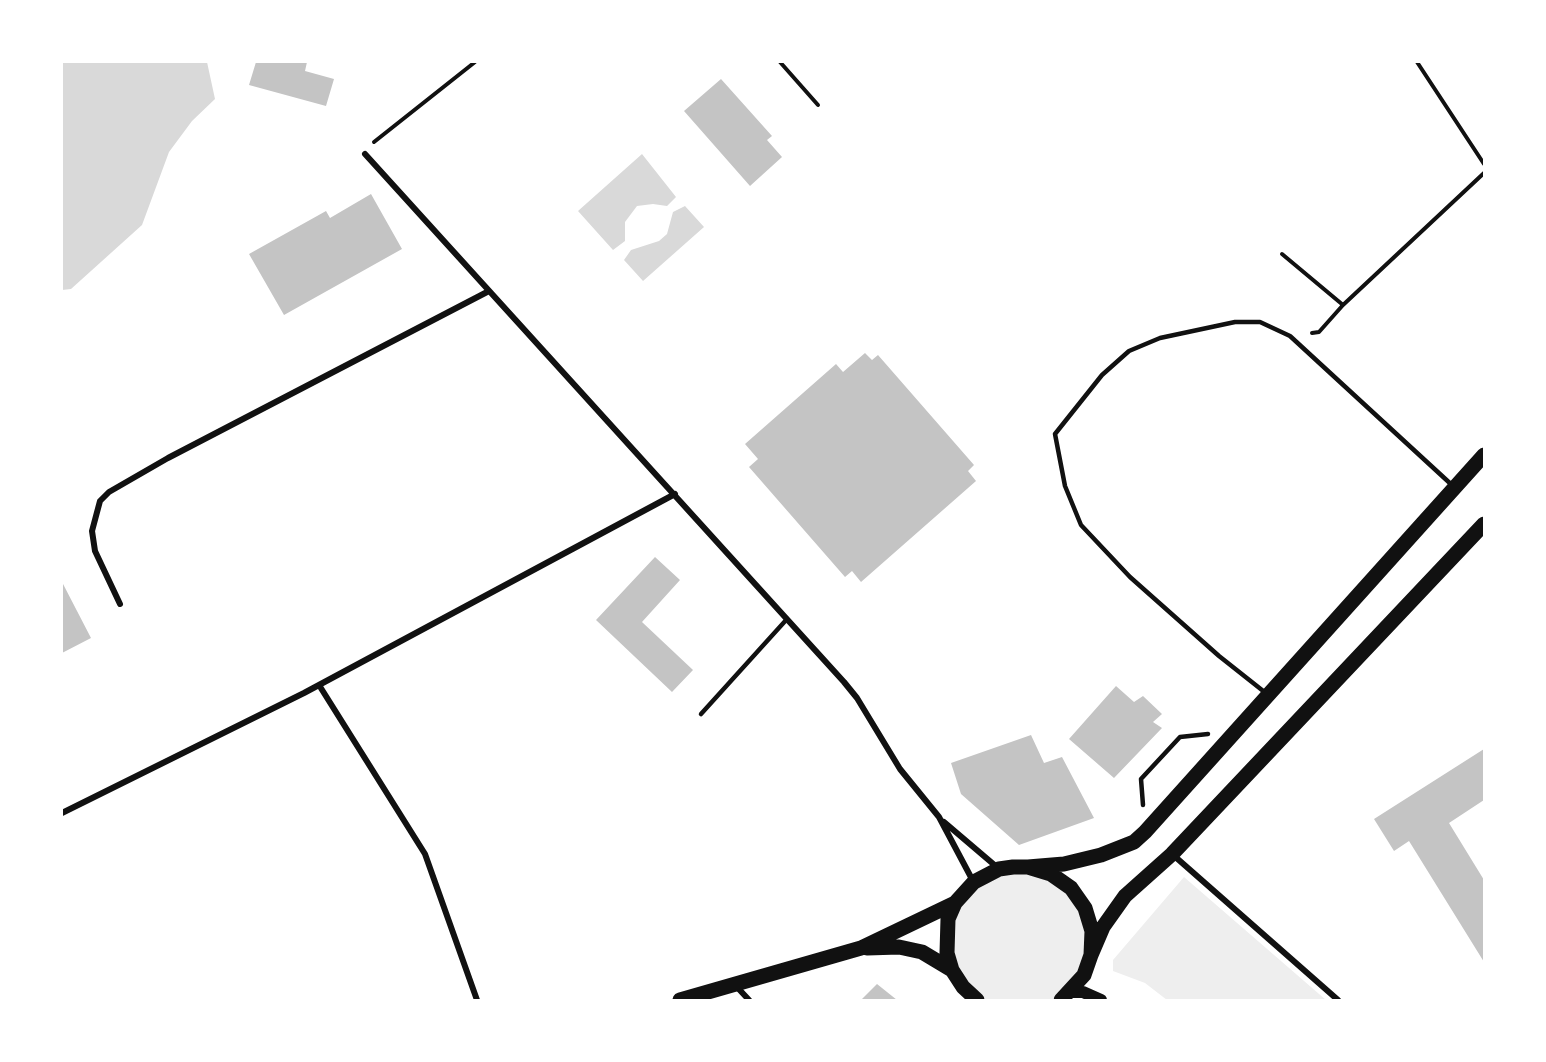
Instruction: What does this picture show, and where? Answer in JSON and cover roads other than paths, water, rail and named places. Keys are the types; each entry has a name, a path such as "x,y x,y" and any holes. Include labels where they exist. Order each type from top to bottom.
{"main road":[{"path":"977,1000 963,987 952,970 947,953 946,936 948,919 955,903 974,882 999,869 1084,860 1134,842 1485,455"},
{"path":"1066,996 1084,975 1103,927 1125,896 1172,854 1485,524"},
{"path":"1028,867 1051,874 1071,888 1085,908 1092,931 1091,955"},
{"path":"680,1000 861,948 955,903"},
{"path":"861,948 899,947 922,952 952,970"},
{"path":"1066,996 1083,992 1101,1000"}],"street":[{"path":"365,154 675,494 857,698 900,769 939,818 974,882"},
{"path":"120,604 95,551 92,531 100,501 109,492 168,458 489,291"},
{"path":"62,813 319,685 675,494"},
{"path":"319,685 425,854 477,1000"},
{"path":"939,818 999,869"},
{"path":"1172,854 1338,1000"},
{"path":"736,985 748,1000"}],"lane":[{"path":"1268,695 1219,656 1130,578 1081,525 1065,486 1055,434 1102,375 1129,351 1160,338 1235,322 1260,322 1290,336 1455,488"},
{"path":"700,714 787,619"},
{"path":"1143,806 1141,779 1180,737 1208,734"}]}
